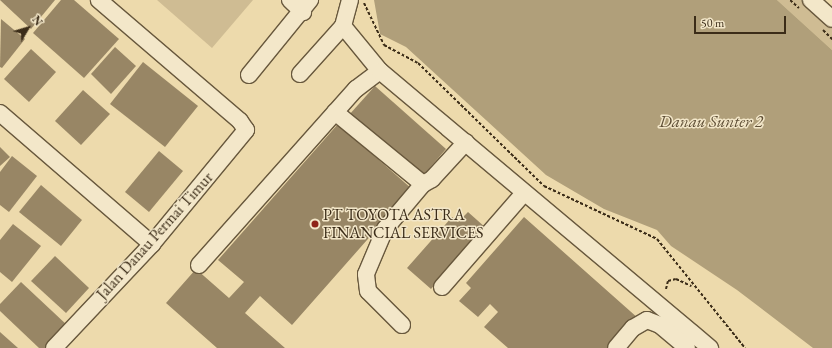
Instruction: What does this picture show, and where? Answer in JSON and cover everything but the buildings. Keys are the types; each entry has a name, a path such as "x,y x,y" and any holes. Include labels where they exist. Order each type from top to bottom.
{"street":[{"name":"Jalan Danau Permai Timur","path":"54,348 152,244 243,136 246,130 240,121 99,0"},
{"path":"249,74 307,6 290,0"},
{"path":"300,74 343,26 350,0"},
{"path":"811,0 832,19"},
{"path":"343,26 380,71 710,348"},
{"path":"199,265 336,112 372,74 380,71"},
{"path":"336,112 423,184"},
{"path":"0,113 152,244"},
{"path":"402,325 368,291 366,274 385,229 423,184 432,179 466,142"},
{"path":"442,287 524,193"},
{"path":"616,348 633,328 647,320 660,325 687,348"}],"path":[{"path":"363,0 384,45 418,63 544,186 610,219 649,233 745,348"},
{"path":"666,289 668,281 676,279 694,288"}],"shaded area":[{"path":"157,0 253,0 212,48"},
{"path":"777,0 811,0 832,19 832,50"}],"water":[{"name":"Danau Sunter 2","path":"374,0 777,0 832,50 832,348 813,348 737,290 671,246 657,230 604,209 546,175 406,47 380,34"}],"place":[{"name":"PT TOYOTA ASTRA FINANCIAL SERVICES","path":"315,224"}]}
